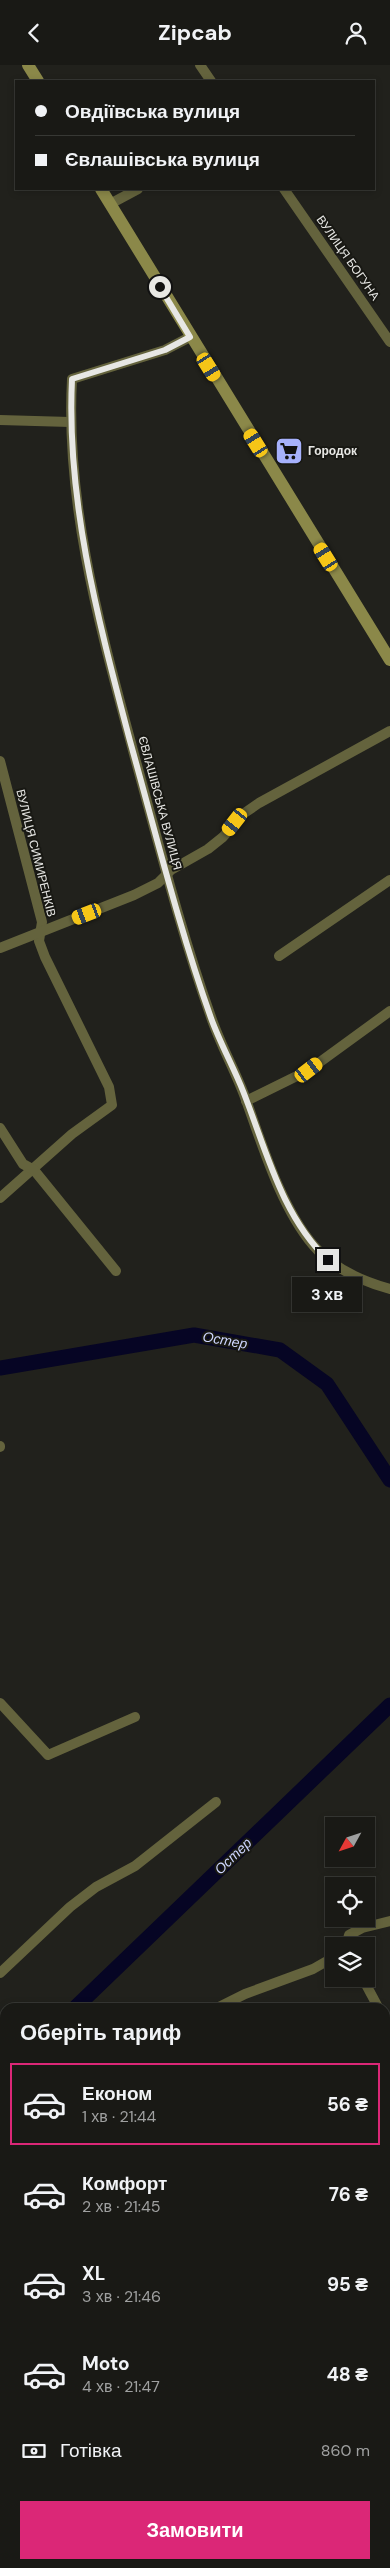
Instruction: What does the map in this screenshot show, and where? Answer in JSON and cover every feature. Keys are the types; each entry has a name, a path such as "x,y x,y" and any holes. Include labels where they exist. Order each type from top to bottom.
{"main road":[{"path":"28,65 37,80"},
{"path":"101,190 390,660"}],"street":[{"path":"200,65 210,80"},
{"path":"110,205 136,190"},
{"name":"ВУЛИЦЯ БОГУНА","path":"285,190 390,342"},
{"name":"ЄВЛАШІВСЬКА ВУЛИЦЯ","path":"190,337 165,350 72,379 70,422 76,493 97,617 166,874 212,1021 246,1101 280,1189 313,1245 345,1273 368,1283 390,1289"},
{"path":"0,420 70,422"},
{"path":"0,948 134,895 158,883 166,874 208,849 223,837 243,814 259,803 390,731"},
{"name":"ВУЛИЦЯ СИМИРЕНКІВ","path":"0,761 42,922 39,941 108,1087 112,1105 72,1134 34,1170"},
{"path":"279,956 390,880"},
{"path":"246,1101 309,1070 390,1011"},
{"path":"0,1128 23,1164 34,1170 116,1271"},
{"path":"0,1199 34,1170"},
{"path":"0,1703 48,1755 135,1717"},
{"path":"0,1973 70,1907 96,1887 135,1866 216,1802"},
{"path":"348,1937 348,1935 362,1928 390,1921"},
{"path":"227,2003 245,1994 312,1969 325,1962"},
{"path":"367,1987 376,2003"}],"building":[{"name":"Городок","path":"294,439 301,449 283,462 276,452"}],"waterway":[{"name":"Остер","path":"0,1368 194,1335 280,1350 327,1384 390,1480"},
{"name":"Остер","path":"80,2003 390,1705"}],"place":[{"name":"Городок","path":"289,451"}],"route":[{"path":"160,287 190,337 165,350 72,379 71,450 76,493 97,617 166,874 212,1021 231,1062 256,1131 280,1189 313,1245 328,1260"}]}
